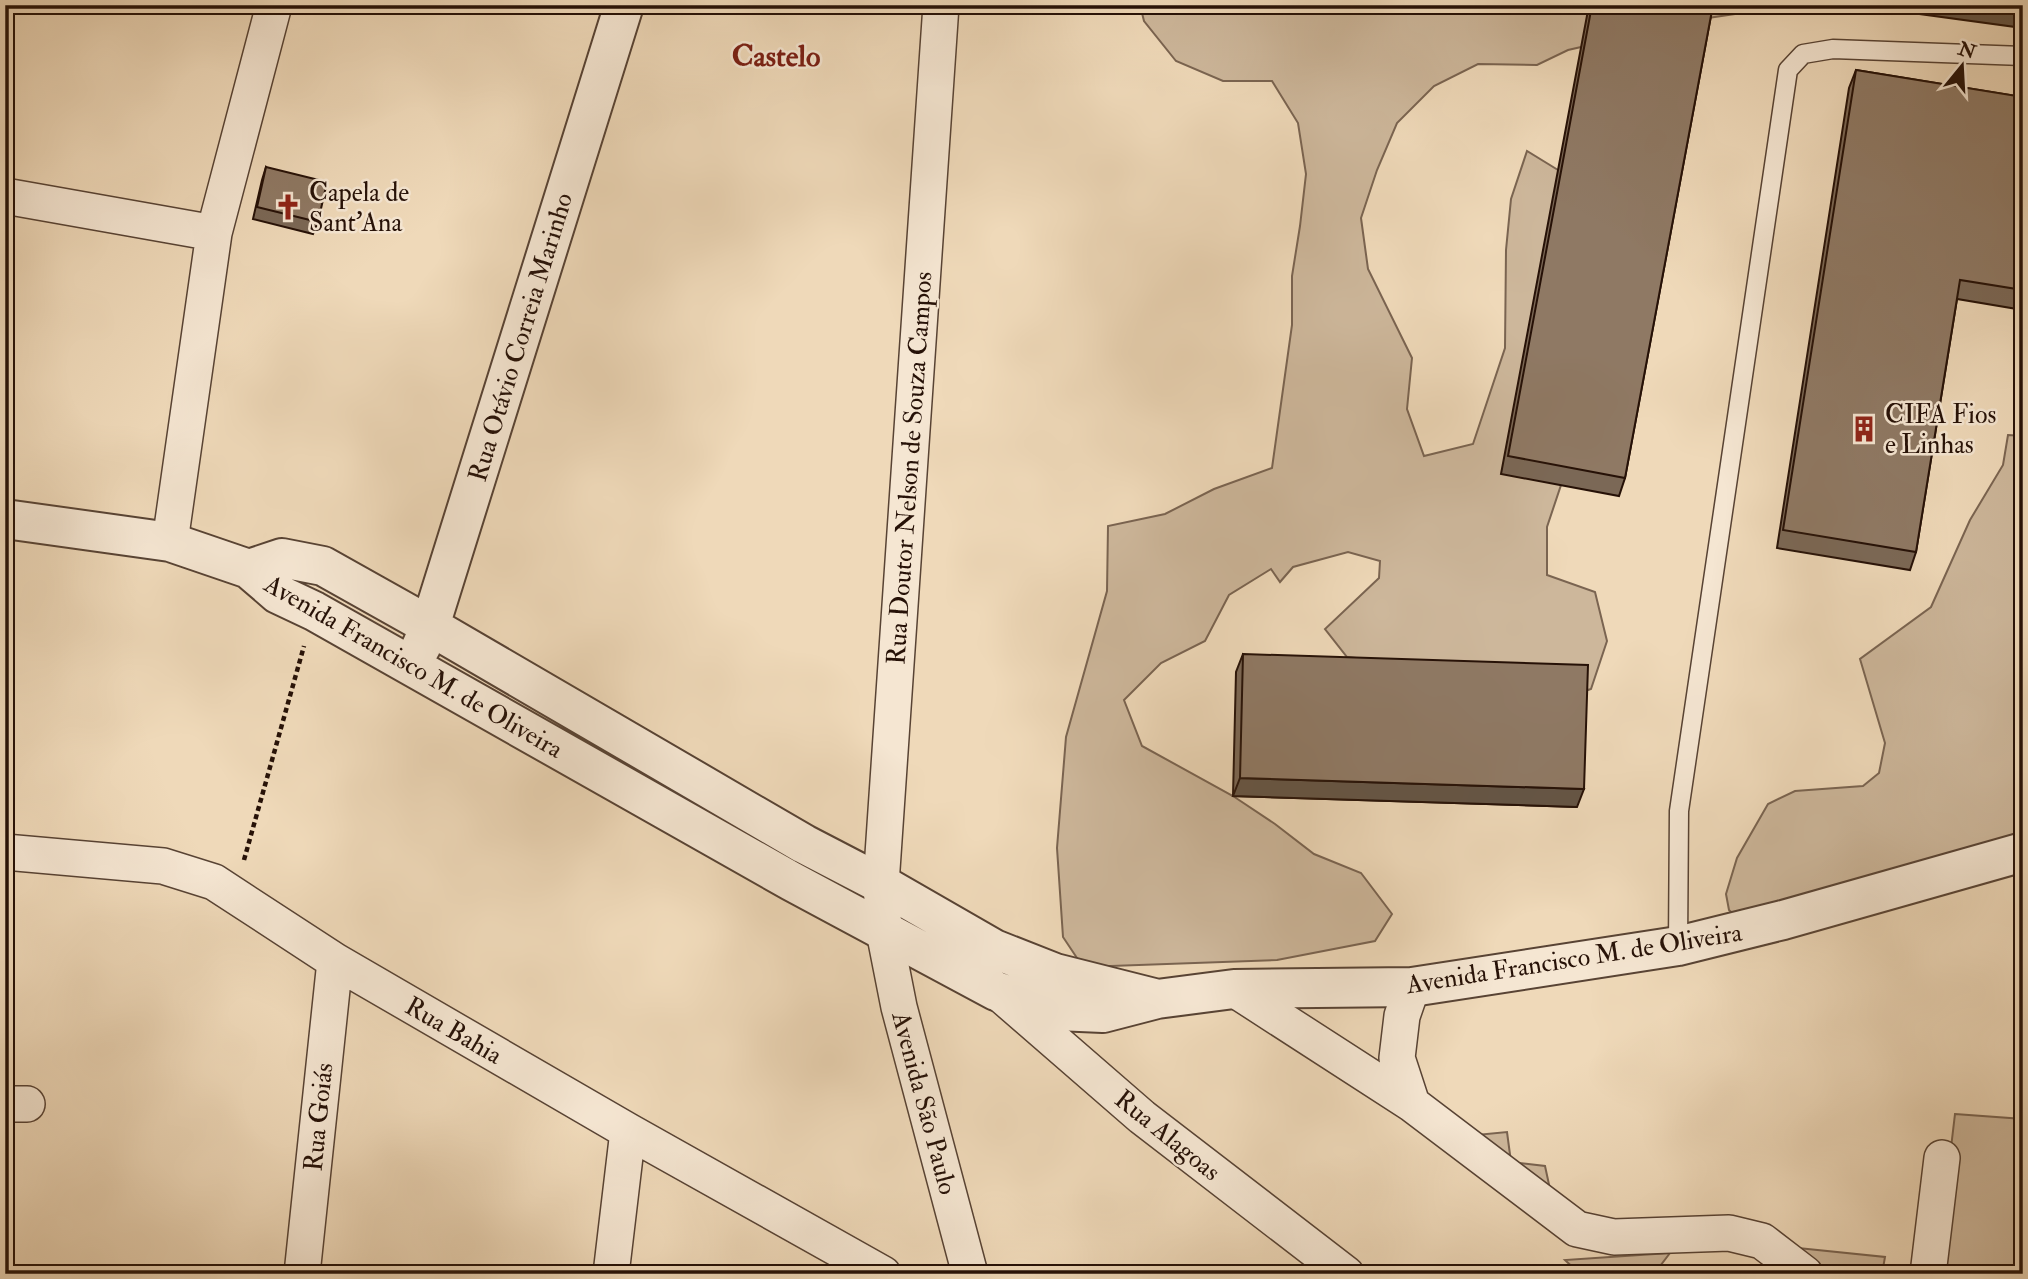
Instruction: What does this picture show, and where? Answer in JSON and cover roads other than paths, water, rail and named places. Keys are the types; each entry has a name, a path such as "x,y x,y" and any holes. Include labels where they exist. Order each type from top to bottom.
{"street":[{"path":"170,542 214,233 274,5"},
{"name":"Rua Otávio Correia Marinho","path":"412,667 430,626 624,5"},
{"name":"Rua Doutor Nelson de Souza Campos","path":"884,930 881,884 941,5"},
{"path":"5,197 214,233"},
{"path":"5,519 170,542 249,569"},
{"name":"Avenida Francisco M. de Oliveira","path":"249,569 282,558 323,566 804,844 881,884 994,949 1055,974 1157,999"},
{"name":"Avenida Francisco M. de Oliveira","path":"249,569 278,594 314,611 790,881 996,991 1057,1011 1103,1013 1157,999 1234,989 1412,988 1678,946 1783,920 2023,852"},
{"name":"Rua Bahia","path":"5,852 163,866 214,882 335,961 628,1131 883,1274"},
{"name":"Avenida São Paulo","path":"884,930 899,1007 970,1274"},
{"path":"996,991 1010,954"},
{"name":"Rua Goiás","path":"302,1274 335,961"},
{"path":"1412,988 1402,1016 1397,1058 1412,1104"},
{"path":"1234,989 1412,1104 1577,1229 1614,1237 1729,1233 1762,1241 1805,1274"},
{"name":"Rua Alagoas","path":"996,991 1142,1117 1346,1274"},
{"path":"611,1274 628,1131"},
{"path":"1928,1274 1942,1157"}],"lane":[{"path":"1678,946 1679,811 1788,70 1803,54 1833,49 2023,56"}],"place":[{"name":"Capela de Sant'Ana","path":"288,207"},
{"name":"CIFA Fios e Linhas","path":"1864,429"}],"district":[{"name":"Castelo","path":"776,56"}]}
